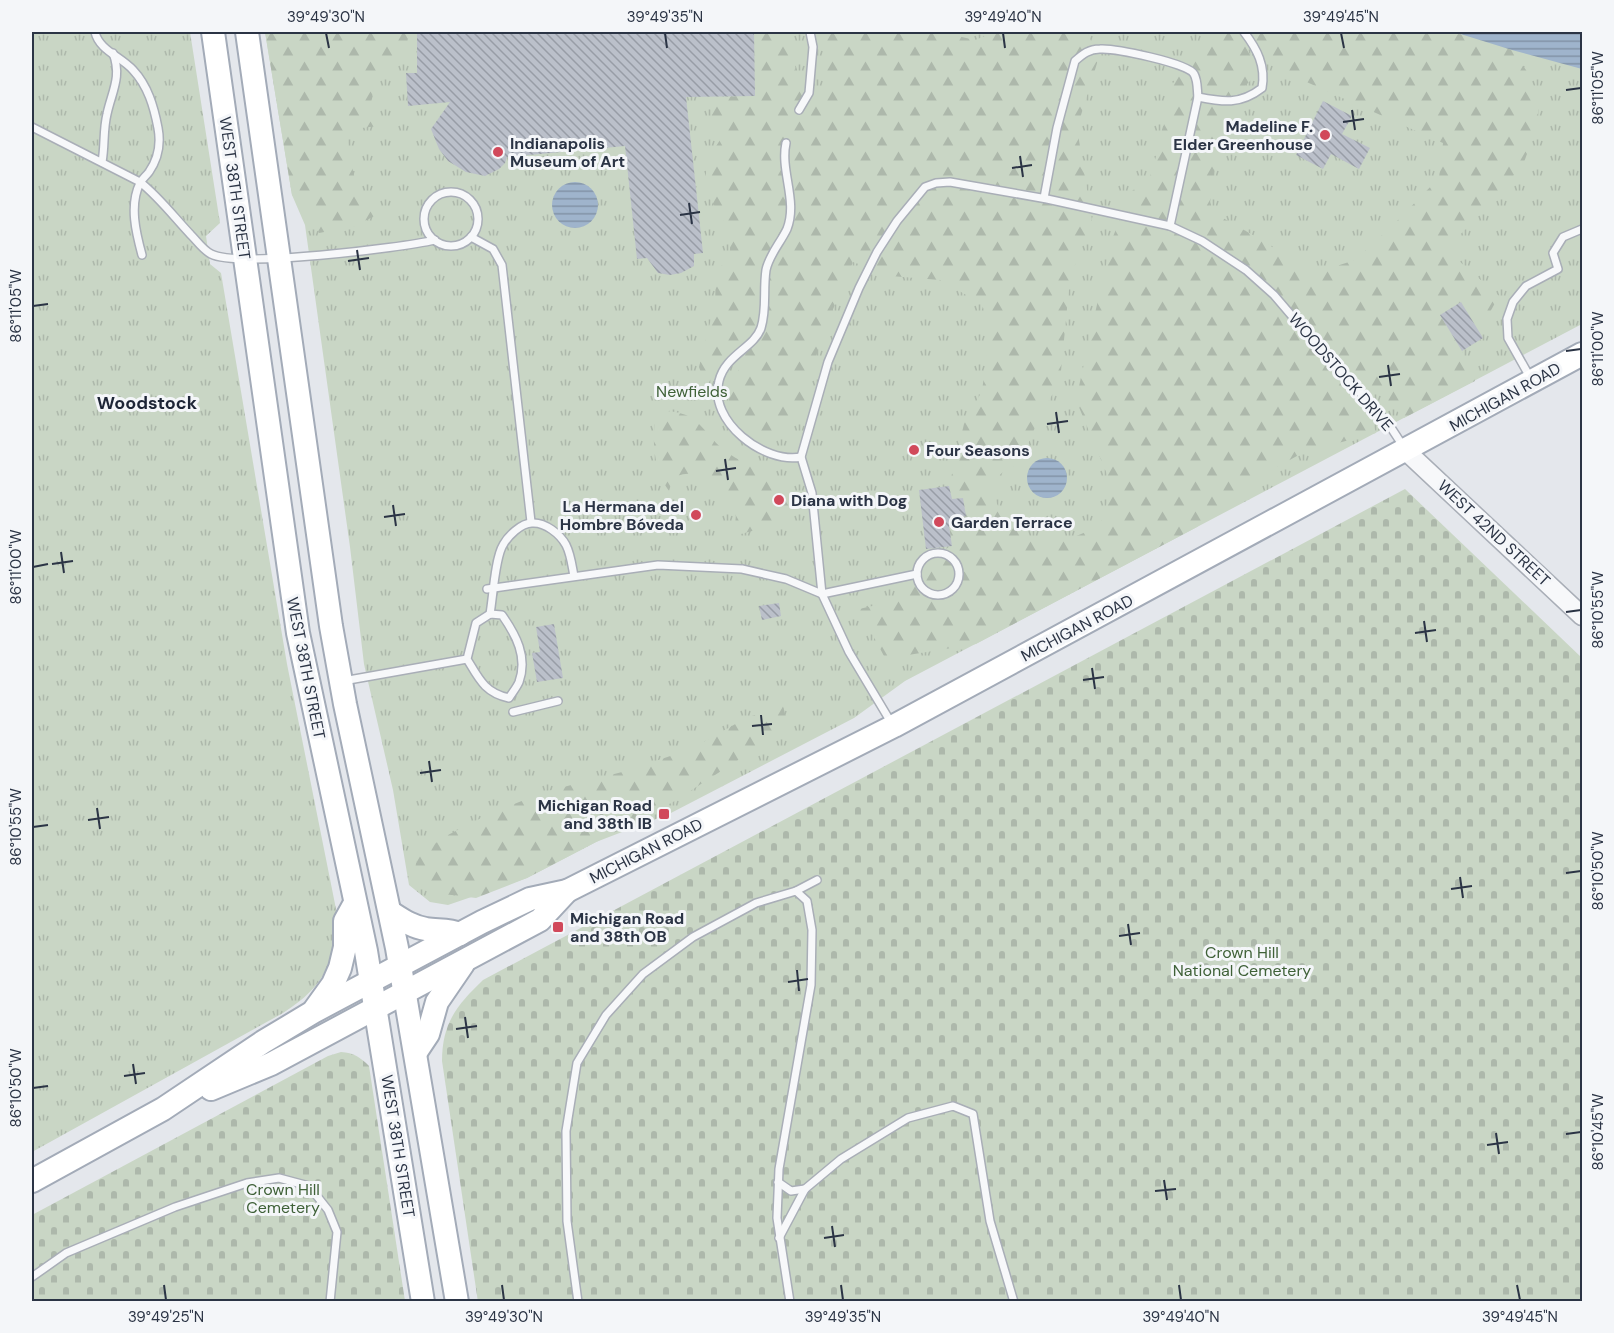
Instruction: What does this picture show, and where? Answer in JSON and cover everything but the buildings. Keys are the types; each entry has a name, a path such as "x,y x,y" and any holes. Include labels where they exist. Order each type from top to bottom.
{"main road":[{"name":"WEST 38TH STREET","path":"213,32 298,633 356,902 385,974 423,1302"},
{"name":"WEST 38TH STREET","path":"247,32 340,681 390,912 385,974 389,1000 416,1052 457,1302"},
{"name":"MICHIGAN ROAD","path":"163,1109 263,1042 313,1012 530,898 567,891 894,726 1582,354"},
{"name":"MICHIGAN ROAD","path":"163,1109 271,1064 540,920 567,891"},
{"path":"313,1012 333,984 340,968 345,947 345,921 356,902"},
{"path":"390,912 409,924 421,928 448,929 460,934"},
{"path":"416,1052 428,1034 437,1002 466,959"},
{"path":"32,1181 163,1109"}],"street":[{"name":"WEST 42ND STREET","path":"1406,451 1582,616"}],"lane":[{"path":"95,32 97,40 135,72 146,87 159,131 158,157 140,183 135,200 135,222 142,255"},
{"path":"800,110 809,93 813,47 810,32"},
{"path":"1198,97 1214,101 1236,101 1246,99 1262,88 1263,69 1260,57 1244,32"},
{"path":"1044,198 1071,70 1075,61 1092,50 1111,50 1169,62 1188,68 1194,74 1198,97 1170,226"},
{"path":"102,162 106,116 118,66 113,52"},
{"path":"32,127 102,162 153,192 201,246 212,254 245,259 279,258 413,245 435,240"},
{"path":"786,143 784,153 790,205 787,228 766,267 765,317 758,336 735,354 726,366 718,381 718,399 729,422 751,445 771,455 791,459 801,457 812,493 822,594 849,652 894,726"},
{"name":"WOODSTOCK DRIVE","path":"801,457 828,362 877,252 897,221 925,187 950,182 1044,198 1170,226 1202,241 1246,270 1274,295 1388,423 1406,451"},
{"path":"454,192 466,196 477,211 478,223 471,237 464,243 452,246 435,240 425,224 425,212 429,203 436,197 454,192"},
{"path":"1532,382 1508,338 1508,319 1513,303 1526,286 1558,269 1553,252 1563,237 1582,229"},
{"path":"471,237 494,249 502,265 531,522"},
{"path":"531,522 558,534 569,553 574,576"},
{"path":"490,614 491,589 502,547 512,534 531,522"},
{"path":"940,552 954,559 960,572 954,589 941,596 933,595 922,588 917,574 921,561 926,556 940,552"},
{"path":"491,589 658,565 733,568 786,579 822,594 917,574"},
{"path":"490,614 502,615 514,633 522,654 519,681 508,698 495,695 479,679 467,659 476,623 490,614"},
{"path":"340,681 467,659"},
{"path":"513,712 558,701"},
{"path":"578,1302 567,1221 566,1131 577,1063 606,1016 643,974 693,937 756,903 796,891 817,880"},
{"path":"790,1302 777,1218 778,1182 811,985 812,930 807,902 796,891"},
{"path":"779,1238 805,1189 841,1159 908,1118 953,1106 973,1114 990,1221 1014,1302"},
{"path":"32,1277 66,1253 175,1207 247,1183 279,1178 309,1186 328,1210 337,1232 330,1302"},
{"path":"778,1182 791,1191 805,1189"}],"green space":[{"path":"32,32 190,32 220,223 206,236 210,264 221,273 287,664 336,909 336,927 331,957 326,970 310,992 298,1003 32,1152"},
{"name":"Newfields","path":"265,32 1582,32 1582,324 905,681 854,718 669,814 596,842 527,878 448,905 430,902 409,885 393,790 364,664 305,225 292,195"},
{"path":"265,32 411,32 379,73 370,104 378,126 345,130 357,184 376,215 356,226 319,233 308,214 292,195"},
{"path":"754,32 787,32 792,39 796,73 806,110 826,91 825,32 940,32 975,40 995,32 1088,33 1098,60 1077,128 1092,220 1070,278 1060,381 1039,418 1020,463 1003,472 989,485 998,506 1033,539 1074,537 1100,526 1112,486 1076,400 1112,239 1132,191 1150,177 1162,136 1170,88 1189,58 1215,32 1238,32 1252,58 1255,76 1236,95 1221,123 1209,210 1265,242 1312,274 1355,260 1392,226 1439,178 1443,143 1282,71 1247,32 1454,32 1512,50 1526,70 1538,95 1538,123 1523,165 1459,236 1451,254 1499,296 1490,312 1470,317 1461,302 1440,315 1462,351 1475,381 1404,418 1366,381 1353,389 1370,415 1376,433 1304,452 1263,475 1197,527 976,644 902,656 884,656 859,609 908,598 898,586 938,554 952,546 949,526 952,499 949,486 964,424 982,391 990,331 982,304 940,280 891,276 853,262 820,340 806,401 795,423 768,436 752,429 733,415 727,393 739,369 737,350 729,349 706,387 699,367 715,303 716,275 730,252 730,232 706,192 706,162 720,140 707,97 755,96"},
{"path":"659,411 674,412 693,419 731,455 781,481 789,494 792,520 764,524 752,531 730,537 735,523 735,509 720,488 704,477 686,474 674,479 669,491 660,473 655,452 654,430"},
{"name":"Crown Hill National Cemetery","path":"1405,489 1582,658 1582,1301 478,1302 442,1061 448,1025 466,998 483,980"},
{"path":"783,705 788,728 673,802 527,878 476,898 435,893 413,882 417,857 444,837 489,814 544,792 626,771 691,749 746,718"},
{"name":"Crown Hill Cemetery","path":"341,1052 356,1056 369,1066 405,1301 32,1302 32,1215 328,1056"}],"water":[{"path":"1454,32 1582,32 1582,69 1512,50"},
{"path":"575,182 591,189 598,205 591,221 575,228 559,221 552,205 559,189"},
{"path":"1047,458 1055,459 1061,464 1066,470 1066,486 1061,492 1055,497 1047,498 1039,497 1033,492 1028,486 1027,478 1028,470 1033,464 1039,459"}],"place":[{"name":"Madeline F. Elder Greenhouse","path":"1325,135"},
{"name":"Indianapolis Museum of Art","path":"498,152"},
{"name":"Four Seasons","path":"914,450"},
{"name":"Diana with Dog","path":"779,500"},
{"name":"La Hermana del Hombre Bóveda","path":"696,515"},
{"name":"Garden Terrace","path":"939,522"},
{"name":"Michigan Road and 38th IB","path":"664,814"},
{"name":"Michigan Road and 38th OB","path":"558,927"}],"district":[{"name":"Woodstock","path":"147,403"}]}
